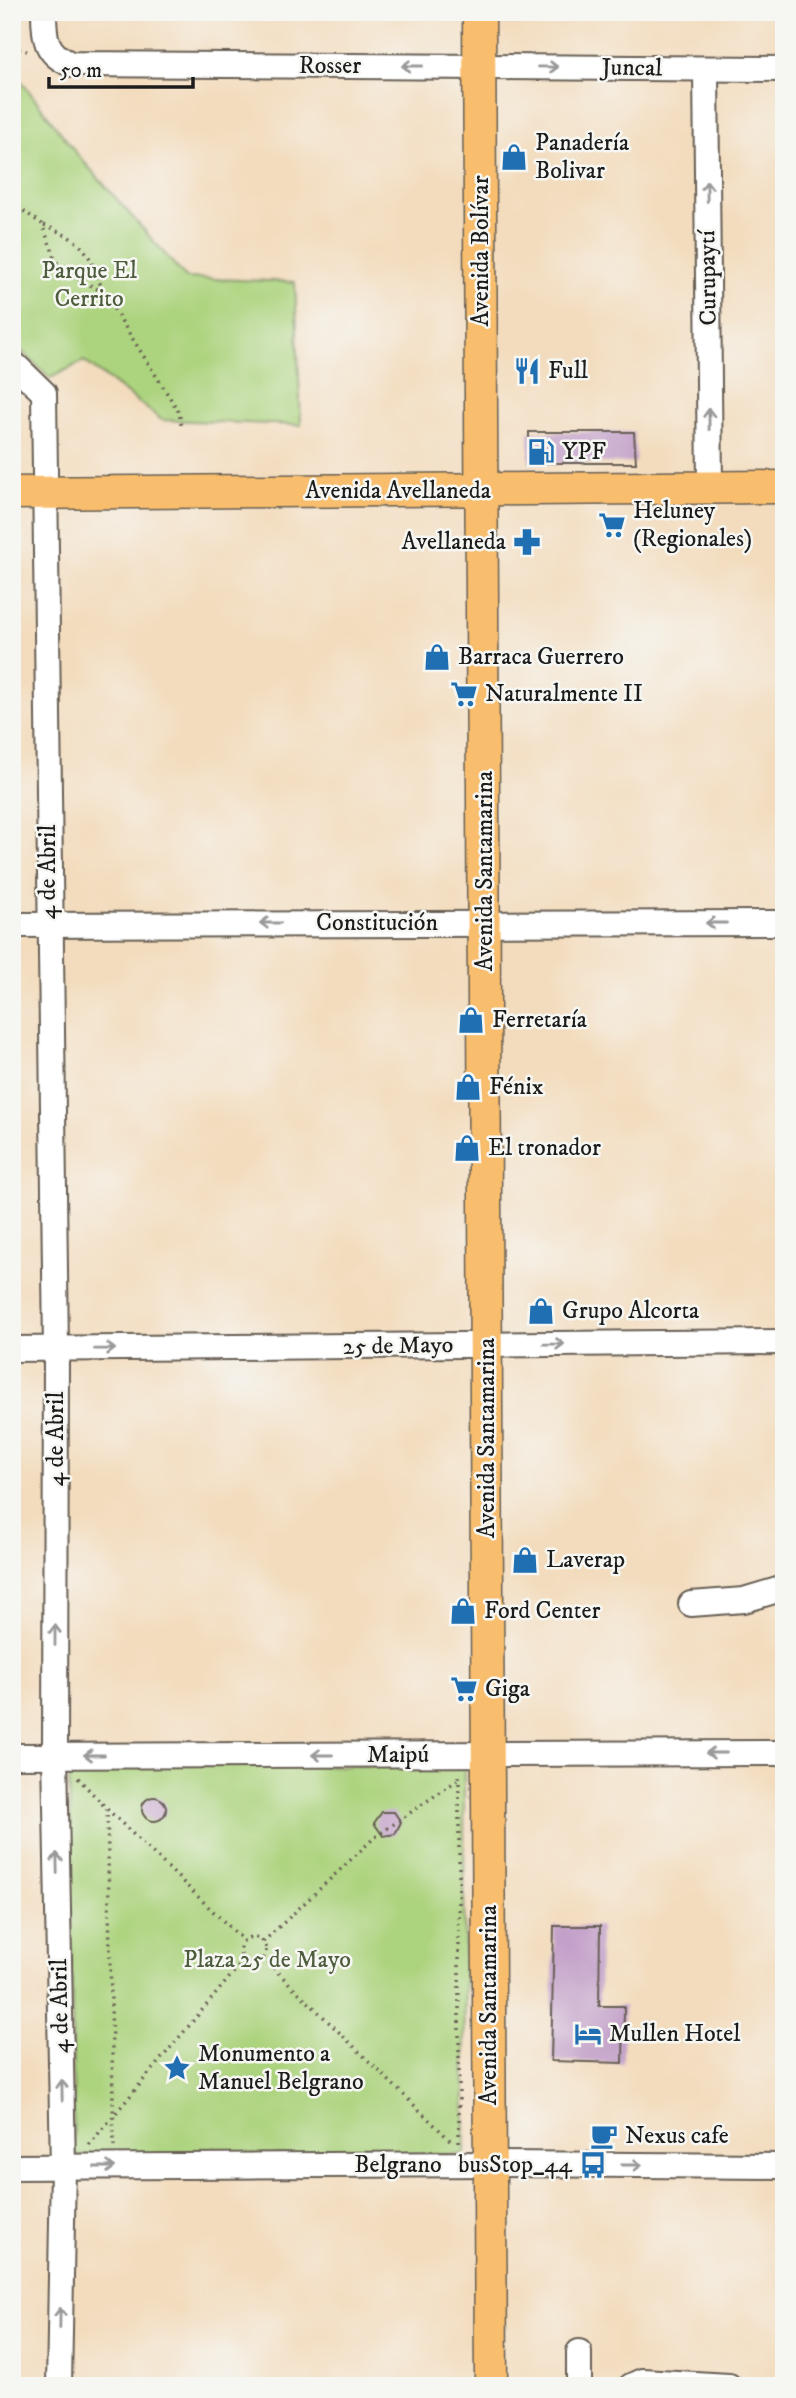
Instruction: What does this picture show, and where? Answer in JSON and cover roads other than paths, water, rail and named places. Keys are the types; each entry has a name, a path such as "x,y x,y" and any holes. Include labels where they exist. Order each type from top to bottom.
{"main road":[{"name":"Avenida Bolívar","path":"479,12 483,498"},
{"name":"Avenida Avellaneda","path":"483,498 710,487 784,487"},
{"name":"Avenida Avellaneda","path":"12,493 46,501"},
{"name":"Avenida Avellaneda","path":"12,509 46,501 483,498 784,505"},
{"name":"Avenida Santamarina","path":"483,498 491,2386"}],"street":[{"name":"Rosser","path":"44,12 44,41 56,58 71,64 480,66"},
{"name":"Juncal","path":"480,66 784,69"},
{"name":"Curupaytí","path":"706,69 710,487"},
{"name":"4 de Abril","path":"12,362 44,393 56,1350 55,1755 63,2167 59,2386"},
{"name":"Constitución","path":"12,925 784,923"},
{"name":"25 de Mayo","path":"12,1349 784,1342"},
{"path":"691,1604 744,1600 784,1588"},
{"name":"Maipú","path":"12,1756 784,1753"},
{"name":"Belgrano","path":"12,2167 490,2164 784,2166"},
{"path":"579,2352 579,2386"},
{"path":"631,2386 642,2381 729,2386"}],"place":[{"name":"Panadería Bolivar","path":"514,157"},
{"name":"Full","path":"527,371"},
{"name":"YPF","path":"541,452"},
{"name":"Heluney (Regionales)","path":"612,525"},
{"name":"Avellaneda","path":"527,542"},
{"name":"Barraca Guerrero","path":"437,657"},
{"name":"Naturalmente II","path":"464,694"},
{"name":"Ferretaría","path":"471,1020"},
{"name":"Fénix","path":"468,1087"},
{"name":"El tronador","path":"467,1148"},
{"name":"Grupo Alcorta","path":"541,1311"},
{"name":"Laverap","path":"525,1560"},
{"name":"Ford Center","path":"463,1611"},
{"name":"Giga","path":"464,1689"},
{"name":"Mullen Hotel","path":"588,2034"},
{"name":"Monumento a Manuel Belgrano","path":"177,2068"},
{"name":"Nexus cafe","path":"604,2136"},
{"name":"busStop_44","path":"593,2165"}],"park label":[{"name":"Parque El Cerrito","path":"89,285"},
{"name":"Plaza 25 de Mayo","path":"267,1960"}]}
